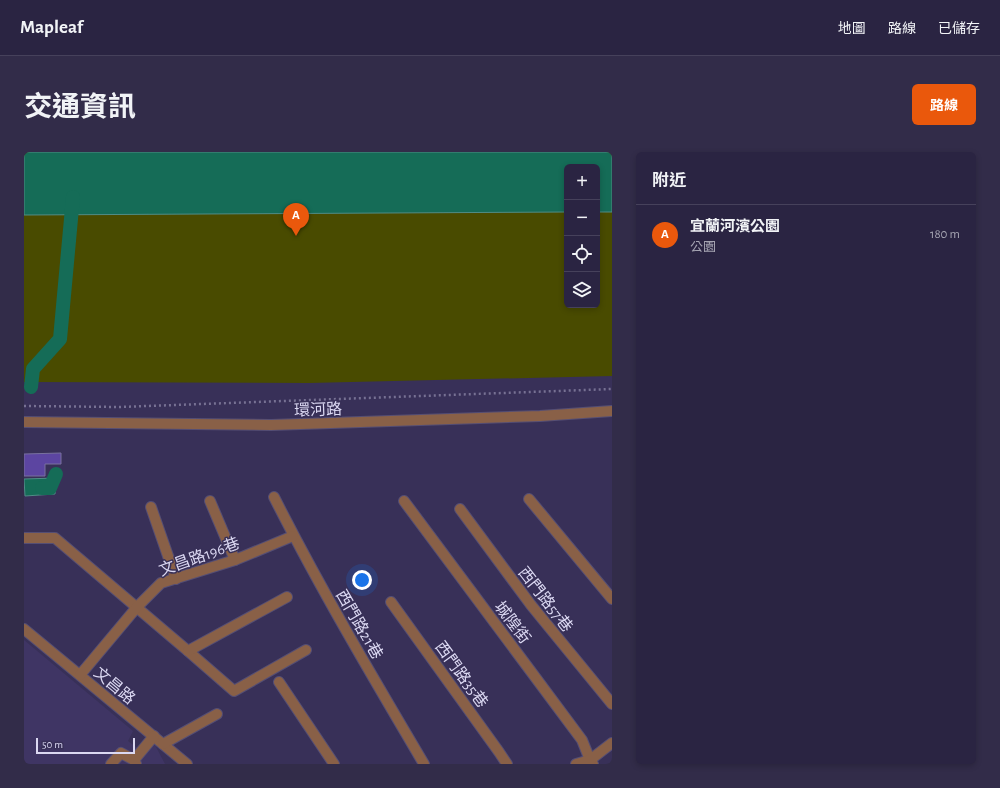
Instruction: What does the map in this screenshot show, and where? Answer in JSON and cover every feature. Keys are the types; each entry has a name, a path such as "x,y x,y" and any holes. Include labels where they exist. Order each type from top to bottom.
{"street":[{"name":"環河路","path":"24,422 271,425 540,416 612,411"},
{"name":"西門路21巷","path":"274,497 293,536 342,624 424,764"},
{"path":"529,498 612,599"},
{"name":"城隍街","path":"404,501 582,740 592,762"},
{"path":"210,502 235,560"},
{"path":"152,507 176,579"},
{"name":"西門路57巷","path":"460,509 531,605 612,704"},
{"name":"文昌路196巷","path":"80,675 137,608 161,583 235,560 293,536"},
{"path":"24,538 55,538 234,691 306,650"},
{"path":"188,651 287,597"},
{"name":"西門路35巷","path":"391,602 507,764"},
{"name":"文昌路","path":"24,629 187,764"},
{"path":"279,682 334,764"},
{"path":"163,744 218,714"},
{"path":"111,764 121,753 135,762 154,736"},
{"path":"576,764 592,762 612,743"}],"path":[{"path":"24,406 120,407 612,389"}],"shaded area":[{"path":"24,152 612,152 612,376 309,383 24,382"},
{"path":"24,152 612,152 612,212 600,212 600,164 564,164 564,212 24,215"},
{"path":"56,478 55,494 25,496 24,479"},
{"path":"24,640 133,731 128,741 136,747 155,745 165,764 24,764"}],"building":[{"path":"61,453 61,464 45,464 45,476 24,476 24,454"}],"waterway":[{"path":"31,387 33,369 60,339 73,197"},
{"path":"42,488 50,488 56,474"}],"place":[{"name":"宜蘭河濱公園","path":"296,236"}]}
